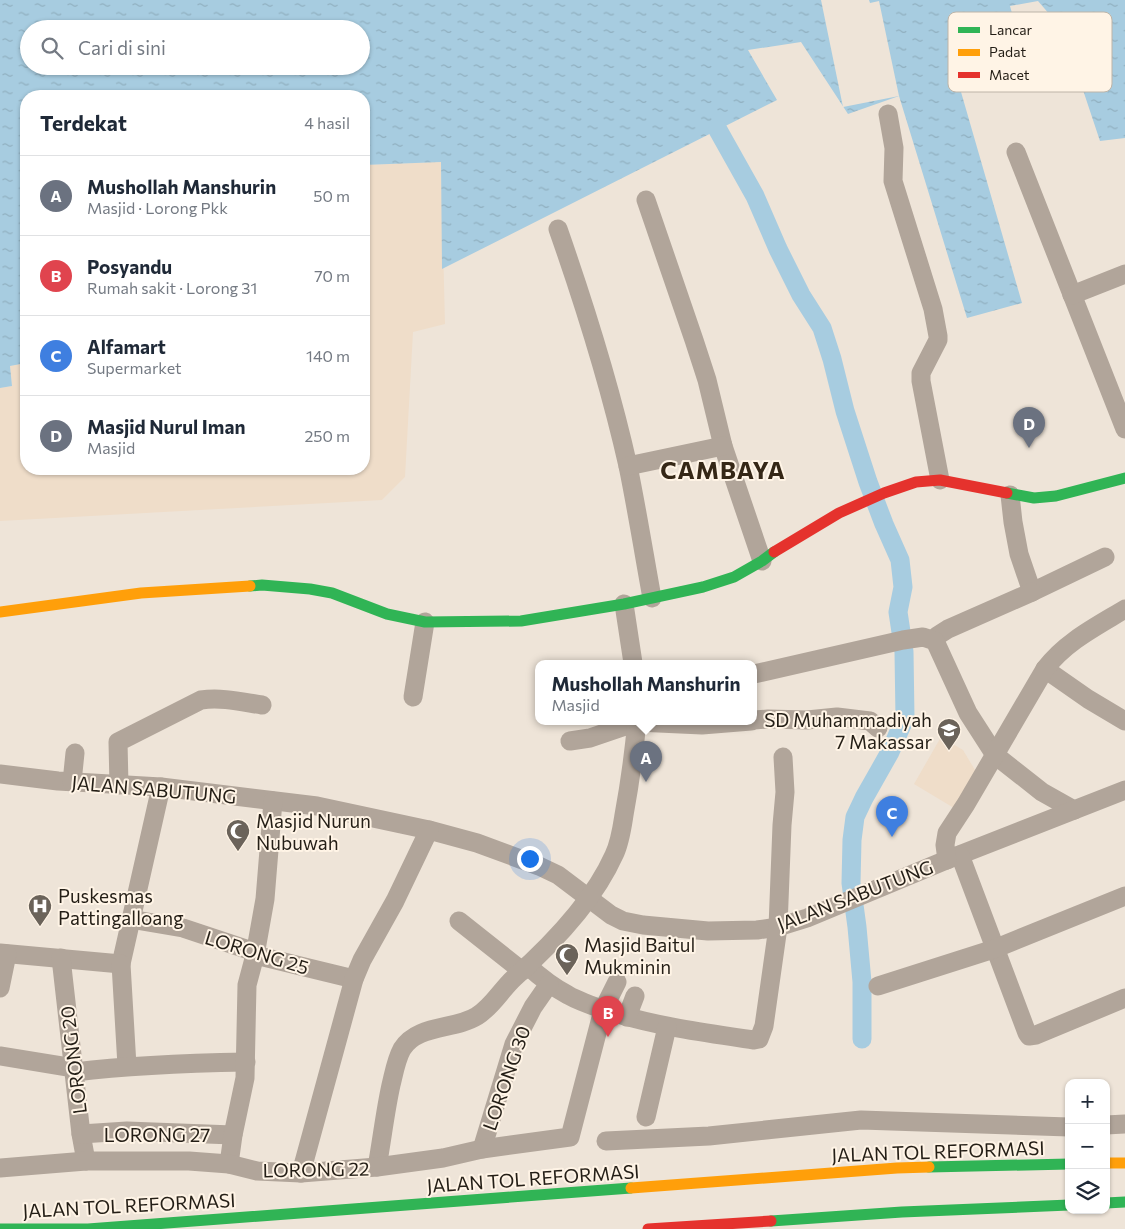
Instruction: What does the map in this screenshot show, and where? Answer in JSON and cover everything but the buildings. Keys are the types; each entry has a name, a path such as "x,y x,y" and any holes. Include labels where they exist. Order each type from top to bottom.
{"main road":[{"path":"0,612 141,593 262,585 310,589 332,594 387,614 425,622 521,620 624,604 703,588 734,577 762,561 777,549 839,513 884,493 916,482 940,480 1010,495 1034,498 1056,496 1125,478"},
{"path":"1110,1163 1125,1163"},
{"name":"JALAN TOL REFORMASI","path":"0,1229 88,1229 897,1168 1065,1164"},
{"path":"1110,1203 1125,1202"},
{"path":"648,1229 902,1212 1065,1205"}],"street":[{"path":"888,114 894,148 893,181 933,309 938,336 938,340 921,373 921,381 940,480"},
{"path":"1016,152 1125,429"},
{"path":"646,200 707,380 723,446 762,561"},
{"path":"558,229 616,415 628,466 652,598"},
{"path":"1072,295 1125,274"},
{"path":"628,466 723,446"},
{"path":"1010,495 1019,554 1032,592"},
{"path":"934,641 936,636 948,629 1032,592 1104,557"},
{"path":"624,604 633,660"},
{"path":"1125,609 1073,642 1055,656 1045,669 947,833 945,845 954,857 994,949 1026,1033 1029,1036 1036,1035 1125,998"},
{"path":"413,697 425,622"},
{"path":"757,673 903,640 922,637 934,641 968,713 994,755 1042,792 1074,810"},
{"path":"1045,669 1094,703 1125,721"},
{"path":"119,785 118,742 201,700 220,699 262,705"},
{"path":"757,720 807,720 837,717 870,721 878,728"},
{"path":"570,741 606,733 629,725"},
{"path":"377,1167 388,1098 397,1062 403,1048 411,1039 420,1034 477,1017 551,943 588,898 615,854 632,770 637,725"},
{"path":"686,725 712,725"},
{"path":"72,782 75,753"},
{"path":"458,921 519,973 549,984 581,1002 627,1017 667,1027 754,1040 759,1039 764,1026 778,928 785,792 783,757"},
{"name":"JALAN SABUTUNG","path":"0,774 72,782 161,787 317,806 429,830 477,843 539,866 558,875 611,915 623,921 643,925 708,931 778,928 1125,790"},
{"path":"127,1066 120,964 161,787"},
{"path":"229,1164 245,1078 247,985 256,955 265,899 273,801"},
{"path":"301,1173 354,980 362,960 395,901 429,830"},
{"path":"878,986 994,949 1125,896"},
{"name":"LORONG 25","path":"130,919 183,928 248,950 256,955 354,980"},
{"path":"0,988 4,953 120,964"},
{"name":"LORONG 20","path":"61,958 81,1134 86,1161"},
{"path":"604,1010 616,982"},
{"name":"LORONG 30","path":"482,1149 514,1044 533,1007 549,984"},
{"path":"627,1017 635,996"},
{"name":"LORONG 22","path":"0,1168 86,1161 189,1161 229,1164 257,1171 301,1173 377,1167 443,1158 482,1149 570,1137 604,1010"},
{"path":"646,1117 667,1027"},
{"path":"0,1056 74,1070 189,1063 246,1062"},
{"path":"606,1141 718,1136 861,1120 1065,1127"},
{"path":"1110,1125 1125,1124"},
{"name":"LORONG 27","path":"81,1134 127,1131 233,1135"}],"shaded area":[{"path":"441,162 445,324 413,332 405,477 382,500 0,521 0,388 12,386 10,366 20,364 20,475 370,475 370,165"},
{"path":"941,737 963,750 978,775 959,811 914,784"}],"water":[{"path":"0,0 1125,0 1125,138 1100,141 1084,92 1112,92 1112,12 1047,12 1038,1 1010,6 1012,12 948,12 948,92 961,92 1022,303 967,318 899,96 848,114 801,42 748,50 777,100 442,269 441,162 370,165 370,90 20,90 20,364 10,366 12,386 0,388"}],"pier":[{"path":"821,0 869,0 870,3 879,1 899,96 843,107"}],"waterway":[{"path":"718,130 755,196 801,295 822,328 845,411 868,482 900,560 903,587 898,612 904,652 905,718 890,752 855,817 852,840 851,883 862,982 862,1039"}],"traffic: fast":[{"path":"1007,493 1034,498 1056,496 1125,478"},
{"path":"250,586 262,585 310,589 332,593 387,614 425,622 521,621 624,604 703,587 734,577 774,552"},
{"path":"929,1167 1065,1164"},
{"path":"0,1229 88,1229 631,1188"},
{"path":"1110,1203 1125,1202"},
{"path":"771,1221 902,1212 1065,1205"}],"traffic: slow":[{"path":"0,612 141,593 250,586"},
{"path":"1110,1163 1125,1163"},
{"path":"631,1188 929,1167"}],"traffic: jam":[{"path":"774,552 839,513 884,493 916,482 940,480 1007,493"},
{"path":"648,1229 771,1221"}],"place":[{"name":"Masjid Nurul Iman","path":"1029,448"},
{"name":"SD Muhammadiyah 7 Makassar","path":"949,751"},
{"name":"Mushollah Manshurin","path":"646,782"},
{"name":"Alfamart","path":"892,837"},
{"name":"Masjid Nurun Nubuwah","path":"238,852"},
{"name":"Puskesmas Pattingalloang","path":"40,927"},
{"name":"Masjid Baitul Mukminin","path":"567,976"},
{"name":"Posyandu","path":"608,1037"}],"district":[{"name":"CAMBAYA","path":"723,469"}]}
